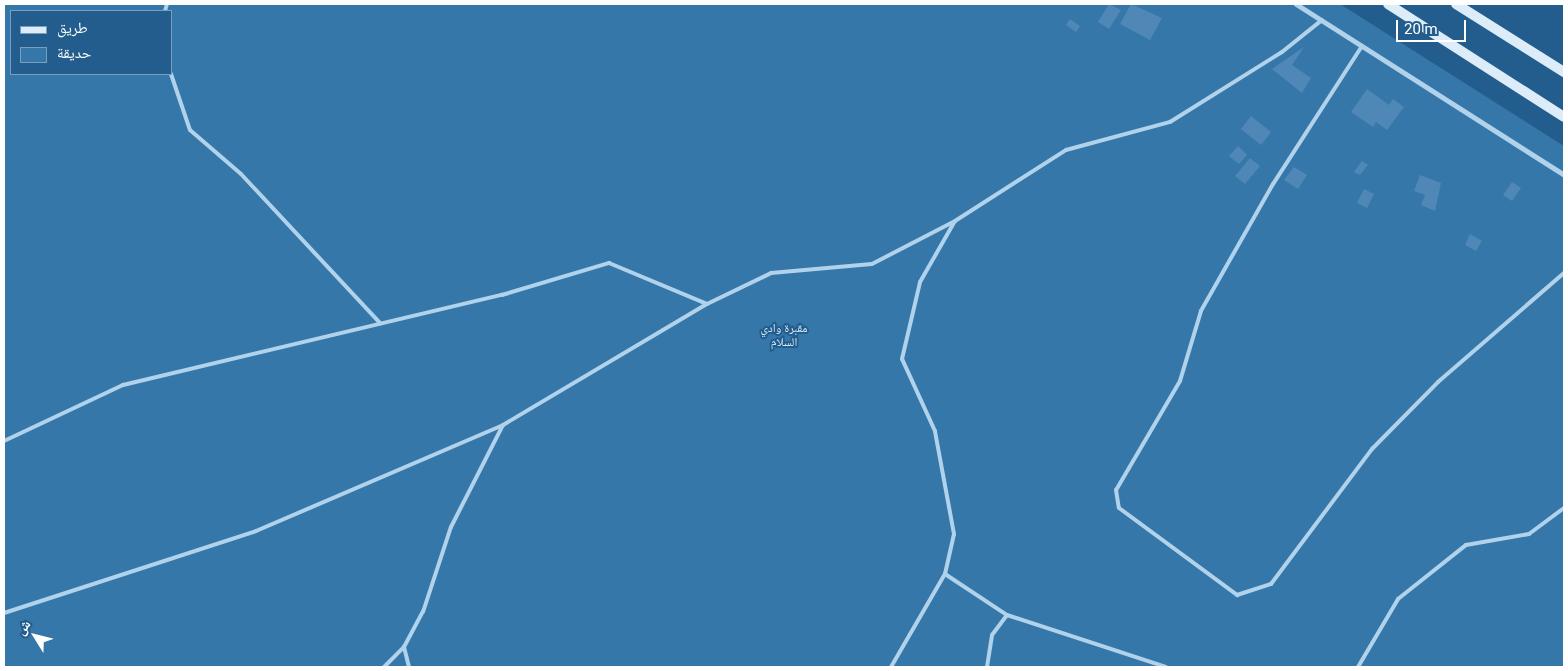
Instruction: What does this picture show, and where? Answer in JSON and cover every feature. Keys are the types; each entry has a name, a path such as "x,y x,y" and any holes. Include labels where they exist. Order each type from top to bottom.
{"main road":[{"path":"1388,4 1564,117"},
{"path":"1456,4 1564,72"}],"street":[{"path":"1296,4 1564,175"}],"lane":[{"path":"4,613 256,531 502,425 707,304 771,273 872,264 956,221 1066,150 1170,122 1282,52 1322,20"},
{"path":"1362,46 1273,184 1200,310 1180,381 1116,490 1119,508 1237,596 1271,584 1372,449 1438,382 1564,273"},
{"path":"171,75 190,130 241,174 380,323"},
{"path":"891,667 945,574 954,534 935,431 902,359 920,282 956,221"},
{"path":"4,441 124,385 502,295 609,264 707,304"},
{"path":"384,667 404,647 423,612 451,527 502,425"},
{"path":"1358,667 1398,598 1466,545 1529,534 1564,508"},
{"path":"945,574 1007,615 1166,667"},
{"path":"987,667 992,635 1007,615"},
{"path":"404,647 409,667"}],"green space":[{"name":"مقبرة وادي السلام","path":"4,4 1340,4 1564,146 1564,667 4,667"}],"building":[{"path":"1109,4 1121,10 1109,29 1098,22"},
{"path":"1131,4 1162,18 1150,40 1120,24"},
{"path":"1070,19 1080,26 1076,32 1066,25"},
{"path":"1304,47 1292,65 1311,78 1302,93 1272,69"},
{"path":"1367,89 1389,105 1393,99 1404,107 1387,130 1376,122 1373,127 1351,112"},
{"path":"1251,116 1271,132 1261,145 1241,129"},
{"path":"1238,146 1247,155 1239,164 1229,156"},
{"path":"1250,158 1260,166 1245,184 1235,176"},
{"path":"1362,161 1368,165 1360,175 1354,172"},
{"path":"1294,167 1307,175 1298,189 1284,180"},
{"path":"1420,175 1441,183 1435,211 1421,205 1425,195 1414,191"},
{"path":"1512,182 1521,188 1512,201 1503,195"},
{"path":"1364,189 1374,194 1367,208 1357,203"},
{"path":"1470,234 1482,241 1476,251 1465,245"}]}
